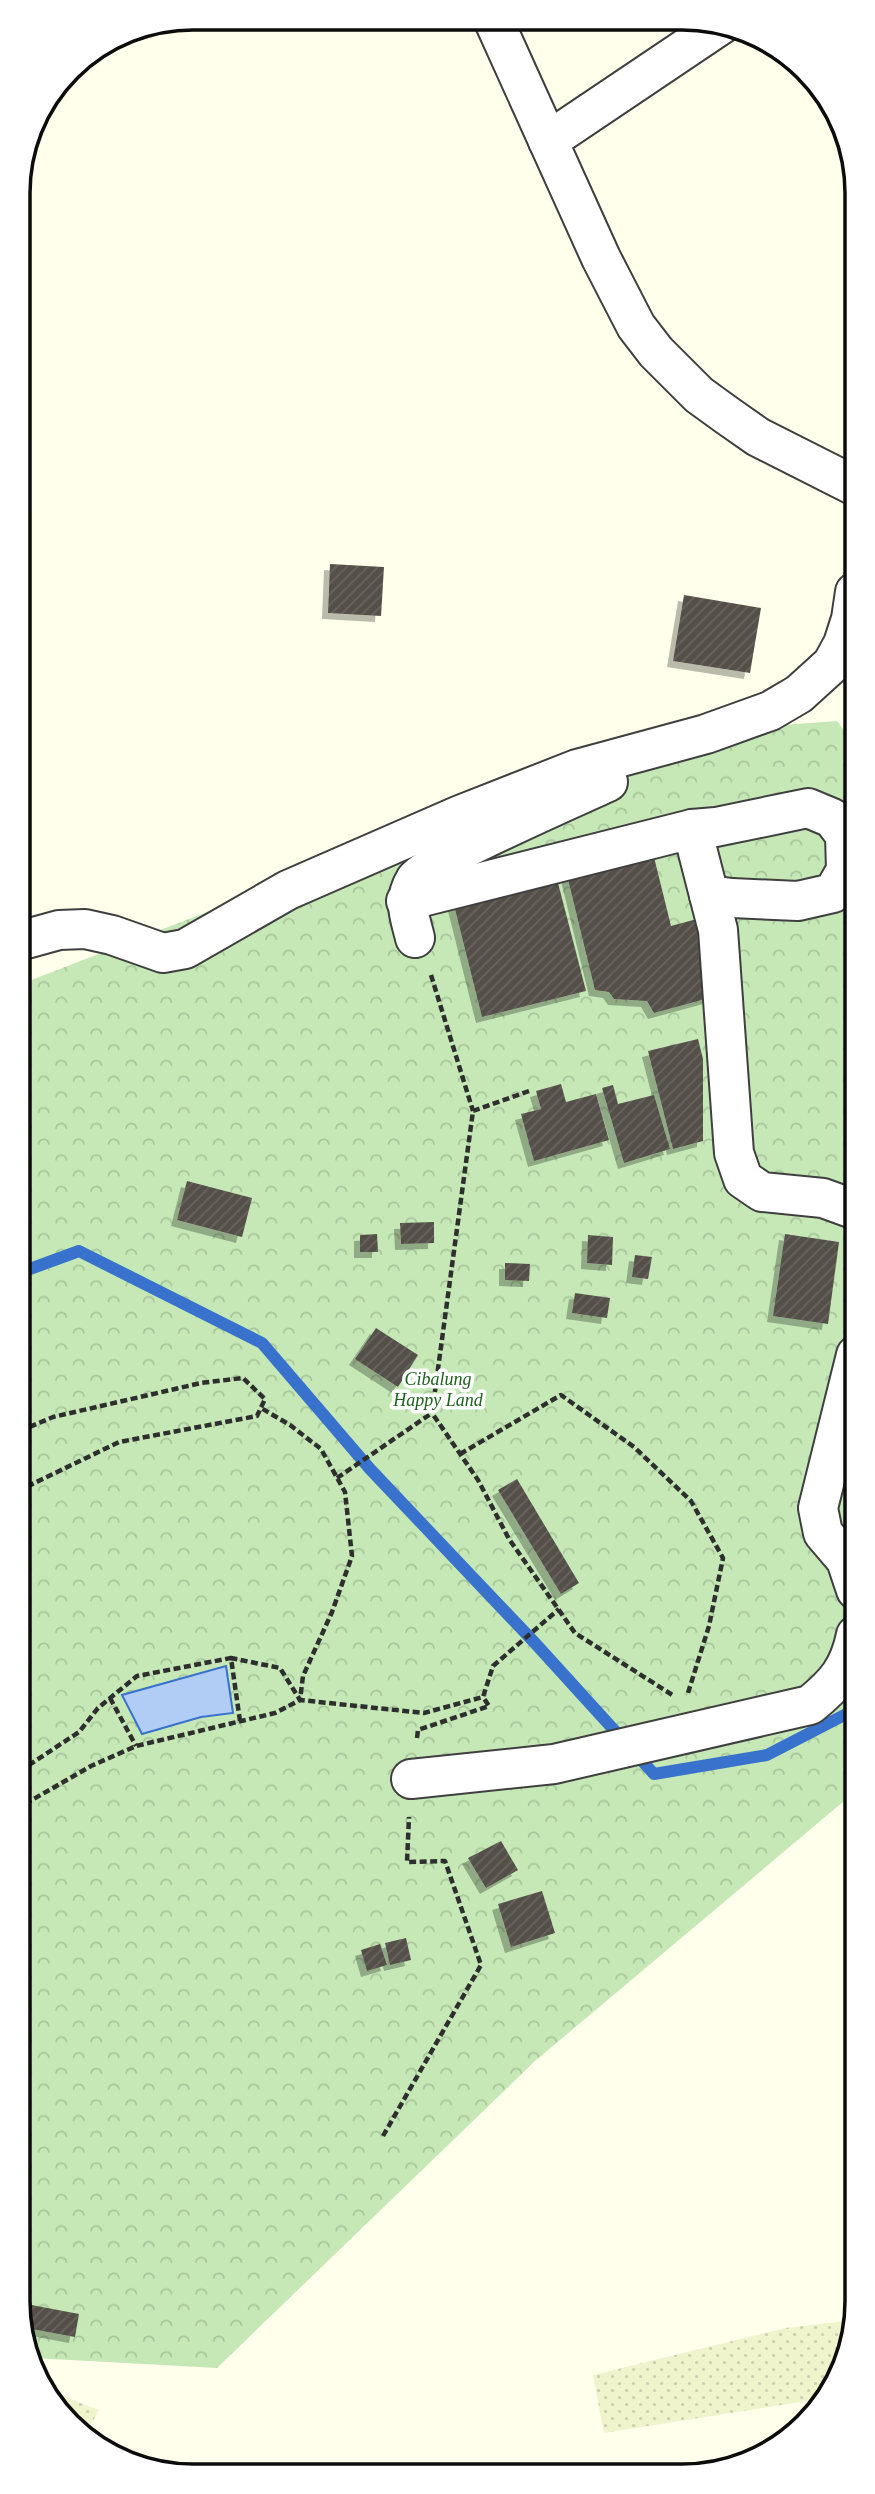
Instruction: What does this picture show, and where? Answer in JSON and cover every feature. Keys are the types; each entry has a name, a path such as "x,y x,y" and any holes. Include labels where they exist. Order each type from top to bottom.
{"street":[{"path":"498,30 620,295 636,326 656,352 699,395 758,437 845,481"},
{"path":"548,141 710,32"},
{"path":"30,939 59,930 85,929 112,935 163,953 185,949 288,890 460,815 577,769 737,724 769,711 817,679 832,664 845,638"},
{"path":"415,938 406,901 415,878 456,854 620,776 673,743"},
{"path":"406,901 692,829 716,827 808,808 832,818 845,835"},
{"path":"692,829 718,930 734,1153 743,1180 762,1192 823,1198 845,1206"},
{"path":"709,895 798,901 833,893 845,872"},
{"path":"845,1399 818,1508 823,1533 845,1559"},
{"path":"411,1779 554,1764 757,1719 810,1705 835,1685 845,1666"}],"path":[{"path":"415,938 427,963 473,1111 432,1413 478,1480 509,1539 575,1633 678,1699"},
{"path":"473,1111 529,1091"},
{"path":"30,1427 53,1417 201,1383 243,1378 265,1399 257,1416 118,1442 30,1485"},
{"path":"460,1454 561,1395 634,1447 691,1501 723,1558 709,1626 685,1701"},
{"path":"261,1408 290,1425 321,1449 345,1492 352,1556 332,1612 303,1675 300,1700"},
{"path":"337,1478 432,1413"},
{"path":"483,1696 494,1665 559,1609"},
{"path":"30,1764 79,1732 98,1709 137,1676 231,1658 280,1668 300,1700"},
{"path":"231,1658 240,1721"},
{"path":"30,1801 91,1766 136,1746 275,1713 300,1700 424,1713 483,1696"},
{"path":"383,2136 481,1965 445,1861 407,1862 411,1779 418,1731 489,1706 483,1696"},
{"path":"110,1698 136,1746"}],"green space":[{"name":"Cibalung Happy Land","path":"837,721 845,732 845,1800 535,2061 217,2368 40,2358 30,2312 30,981 357,854 730,729"},
{"path":"844,2321 833,2364 812,2400 604,2433 593,2375 785,2328"},
{"path":"59,2394 99,2410 90,2427"}],"water":[{"path":"226,1666 233,1713 201,1717 142,1734 122,1695"}],"building":[{"path":"330,564 384,567 381,616 328,613"},
{"path":"684,595 761,608 750,673 673,661"},
{"path":"651,845 671,926 697,919 709,998 654,1013 647,1001 614,999 609,992 595,990 566,871"},
{"path":"557,879 586,991 482,1017 454,905"},
{"path":"698,1039 703,1059 703,1141 673,1149 648,1051"},
{"path":"561,1084 566,1102 596,1094 609,1140 534,1161 521,1114 541,1109 536,1091"},
{"path":"613,1085 618,1104 654,1095 670,1149 624,1163 602,1088"},
{"path":"187,1181 252,1198 242,1237 177,1220"},
{"path":"434,1222 434,1243 401,1244 400,1223"},
{"path":"377,1234 378,1252 360,1252 360,1235"},
{"path":"785,1234 839,1242 828,1324 773,1316"},
{"path":"588,1235 613,1237 612,1265 587,1263"},
{"path":"635,1255 652,1257 648,1279 632,1277"},
{"path":"505,1263 530,1264 529,1281 505,1280"},
{"path":"575,1293 610,1298 607,1318 572,1313"},
{"path":"376,1328 418,1355 398,1387 355,1359"},
{"path":"517,1479 579,1583 561,1594 498,1490"},
{"path":"501,1841 518,1870 486,1888 468,1858"},
{"path":"542,1891 555,1933 511,1947 498,1904"},
{"path":"406,1938 411,1960 390,1965 385,1943"},
{"path":"380,1944 387,1965 367,1971 361,1950"},
{"path":"30,2305 79,2314 75,2337 32,2329"}],"waterway":[{"path":"30,1269 79,1251 262,1343 370,1469 534,1642 654,1774 767,1755 845,1715"}]}
